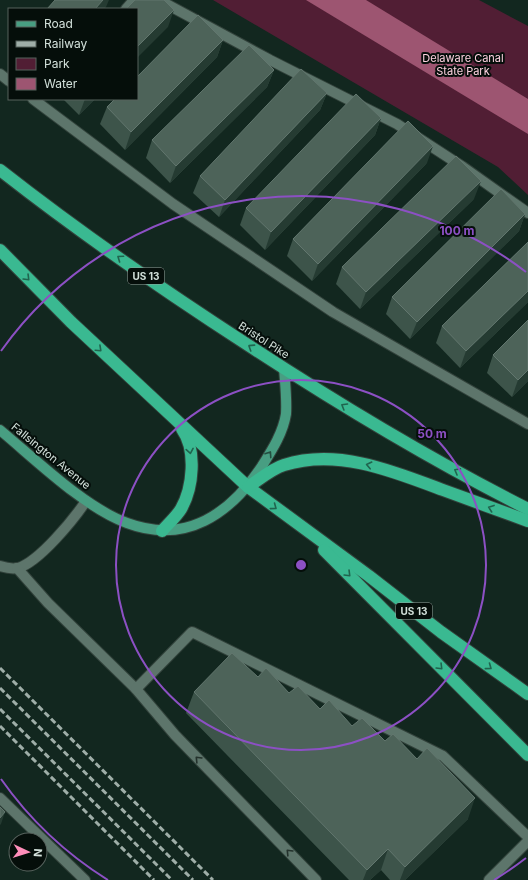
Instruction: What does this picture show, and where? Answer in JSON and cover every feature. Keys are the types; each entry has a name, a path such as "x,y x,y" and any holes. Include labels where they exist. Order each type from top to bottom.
{"highway":[{"name":"Bristol Pike","path":"0,170 185,304 284,368 426,454 528,509"},
{"name":"US 13","path":"0,250 71,322 248,487 370,576 441,632 528,694"},
{"path":"162,531 180,510 187,495 191,476 191,456 187,435 173,416"},
{"path":"248,487 282,466 318,459 357,462 396,473 528,521"},
{"path":"301,527 528,755"}],"main road":[{"name":"Fallsington Avenue","path":"0,430 86,501 125,523 144,529 162,531 182,529 200,523 217,514 248,487 274,448 282,430 286,414 284,368"}],"street":[{"path":"127,8 134,0"},
{"path":"159,0 270,60 397,124 463,167 528,213"},
{"path":"0,74 8,80"},
{"path":"36,100 173,204 333,312 528,424"},
{"name":"Fallsington Avenue","path":"17,568 35,559 74,518 86,501"},
{"path":"0,566 17,568 48,603 136,689 175,735 316,880"},
{"path":"136,689 192,632 443,756 528,837"},
{"path":"0,798 85,880"},
{"path":"489,880 528,841"}],"green space":[{"name":"Delaware Canal State Park","path":"213,0 479,0 528,26 528,195 498,167"}],"water":[{"path":"306,0 366,0 528,99 528,134"}],"building":[{"path":"55,0 103,0 96,8 48,8"},
{"path":"135,0 164,0 174,10 138,46 138,8 127,8"},
{"path":"198,15 223,40 131,132 107,107 114,100 138,100 138,76"},
{"path":"249,45 274,70 176,166 152,140"},
{"path":"301,69 327,93 225,200 200,176"},
{"path":"356,94 381,118 271,232 246,208"},
{"path":"408,121 433,146 318,264 293,239"},
{"path":"456,156 481,181 366,292 342,267"},
{"path":"501,189 525,214 417,322 392,297"},
{"path":"528,242 528,291 466,351 442,326"},
{"path":"528,320 528,370 518,380 493,355"},
{"path":"232,653 258,677 266,668 289,693 298,686 320,709 329,700 352,726 362,718 385,741 393,734 417,759 427,748 475,798 405,867 388,849 367,870 194,692"},
{"path":"0,807 5,812 0,818"}],"railway":[{"path":"0,668 213,880"},
{"path":"0,688 193,880"},
{"path":"0,709 172,880"},
{"path":"0,726 154,880"}]}
